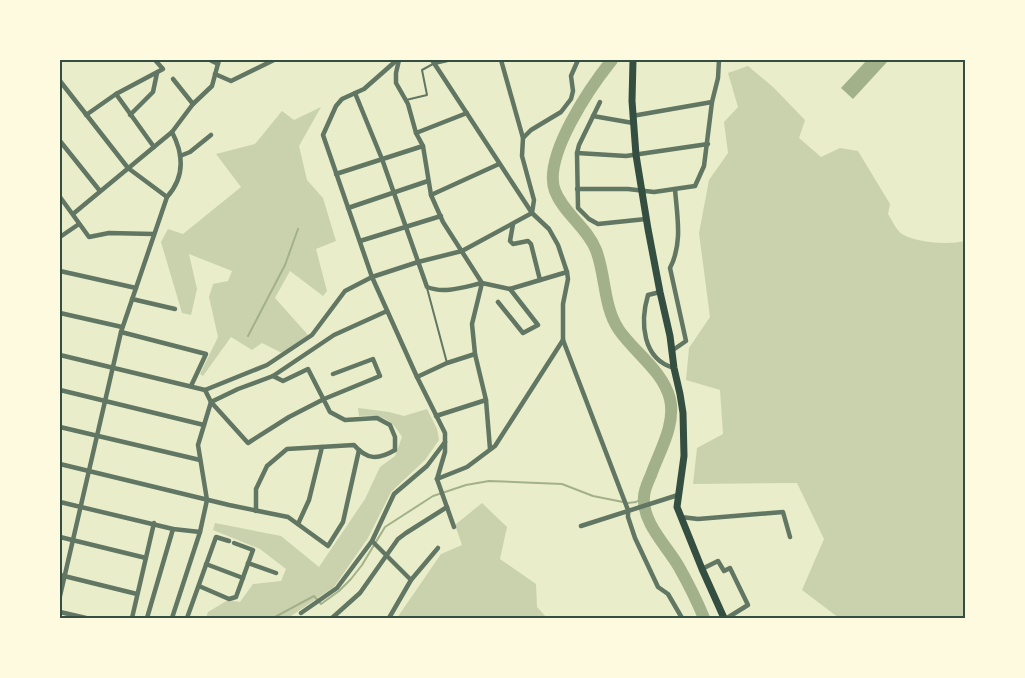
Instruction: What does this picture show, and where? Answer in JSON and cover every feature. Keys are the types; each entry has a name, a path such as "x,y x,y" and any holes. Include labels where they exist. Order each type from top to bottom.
{"main road":[{"path":"633,60 633,120 636,155 646,219 673,350 684,434 682,476 677,507 702,569 725,618"}],"street":[{"path":"86,115 116,94 163,70 155,60"},
{"path":"73,214 172,132 193,104 212,86 219,62 210,60"},
{"path":"215,74 231,81 274,60"},
{"path":"398,60 364,89 342,99 336,106 323,136 372,277 386,311 445,433 445,452 437,479 454,527"},
{"path":"398,60 396,83 406,100 416,133 423,146 431,195 441,216 482,283 472,324 475,354 486,400 490,449"},
{"path":"447,60 433,62 532,213 549,229 558,245 568,279 562,304 563,340 623,497 635,538 658,587 668,594 682,618"},
{"path":"501,60 523,138 522,156 534,200 532,213"},
{"path":"523,138 531,130 561,112 571,100 573,91 571,76 578,60"},
{"path":"577,189 628,189 654,192 695,186 704,166 712,102 718,78 719,60"},
{"path":"130,115 153,92 157,73"},
{"path":"173,79 193,104"},
{"path":"60,81 128,168 167,197"},
{"path":"355,93 382,159 427,287 434,290 444,290 482,283 510,289 567,272"},
{"path":"116,94 154,147"},
{"path":"600,102 577,153 578,208 589,219 598,224 646,219"},
{"path":"593,116 633,120 712,102"},
{"path":"416,133 467,113"},
{"path":"60,596 62,576 90,471 122,330 153,234 167,197 176,187 180,174 179,144 172,132"},
{"path":"180,156 190,152 211,135"},
{"path":"60,141 100,191"},
{"path":"577,153 626,156 708,144"},
{"path":"336,174 423,146"},
{"path":"431,195 499,164"},
{"path":"348,208 428,181"},
{"path":"673,350 686,341 670,268 675,260 679,243 675,189"},
{"path":"60,197 89,237 109,234 153,234"},
{"path":"60,355 205,390 267,366 305,340 312,335 345,291 372,277 418,262 462,251 532,213"},
{"path":"360,241 441,216"},
{"path":"513,223 510,241 513,244 528,241 531,244 540,280"},
{"path":"60,237 79,224"},
{"path":"60,271 136,288"},
{"path":"498,302 522,333 538,325 510,289"},
{"path":"660,292 648,295 643,327 645,338 664,365 674,368"},
{"path":"132,299 175,309"},
{"path":"172,618 200,532 207,500 198,445 211,402 238,388 272,376 334,335 386,311"},
{"path":"60,313 206,354 191,386"},
{"path":"437,479 467,468 495,446 563,340"},
{"path":"417,377 446,363 475,354"},
{"path":"205,390 211,402 248,443 289,417 324,399 380,376 372,359 334,374"},
{"path":"256,511 256,489 267,466 287,449 354,445 368,456 382,458 394,450 394,436 390,425 377,418 345,420 330,412 308,369 283,381 272,376"},
{"path":"60,390 204,425"},
{"path":"436,416 486,400"},
{"path":"60,427 200,460"},
{"path":"301,613 337,588 372,541 394,494 427,466 445,442"},
{"path":"298,524 309,500 322,447"},
{"path":"60,464 207,500 288,517 328,546 343,522 359,450"},
{"path":"581,526 627,508 639,507 678,495"},
{"path":"60,502 173,529 200,532"},
{"path":"332,618 360,593 398,539 447,507"},
{"path":"680,516 698,519 783,512 790,537"},
{"path":"132,618 154,524"},
{"path":"147,618 173,529"},
{"path":"60,537 146,558"},
{"path":"187,618 216,538 253,550 236,597 230,599 199,586"},
{"path":"372,541 411,580"},
{"path":"389,618 411,580 438,548"},
{"path":"702,569 718,561 724,570 730,568 748,606 725,618"},
{"path":"248,562 276,573"},
{"path":"206,564 243,578"},
{"path":"62,576 137,594"},
{"path":"60,612 86,618"}],"lane":[{"path":"406,100 427,95 422,70 433,62"},
{"path":"427,287 446,363"}],"shaded area":[{"path":"867,60 885,60 887,62 853,99 841,88"},
{"path":"748,66 773,87 805,120 799,138 821,157 840,148 858,151 890,204 888,214 902,234 933,242 951,243 965,241 965,618 839,618 802,590 824,539 797,483 693,484 697,448 723,434 720,390 686,380 689,348 710,317 699,233 709,180 728,153 724,122 738,107 728,73"},
{"path":"321,107 299,146 307,180 323,198 336,241 316,249 327,291 323,296 290,271 275,298 308,335 282,353 262,343 252,350 231,337 203,376 200,374 218,337 209,297 213,284 228,281 232,271 189,254 197,289 191,315 182,313 161,242 168,229 183,234 241,187 216,154 255,144 282,111 294,120"},
{"path":"358,408 404,416 427,409 437,429 439,440 425,460 391,492 368,538 334,587 288,618 206,618 208,612 228,600 240,602 253,584 281,581 286,569 260,549 213,530 215,523 281,536 319,567 365,499 380,467 395,456 402,437 389,421 373,416 359,416"},
{"path":"482,503 507,527 500,559 536,584 537,607 547,618 397,618 441,554 462,545 455,525"}],"waterway":[{"path":"612,60 581,104 562,141 555,160 553,177 555,191 564,207 587,234 596,250 602,270 607,301 614,321 625,338 655,371 670,399 671,419 669,428 645,489 644,507 651,525 679,567 704,618"},
{"path":"248,336 285,265 298,229"},
{"path":"273,618 314,596 321,604 339,591 351,579 362,565 385,527 433,496 466,485 489,481 562,484 593,496 628,503 636,502 643,498"}]}
